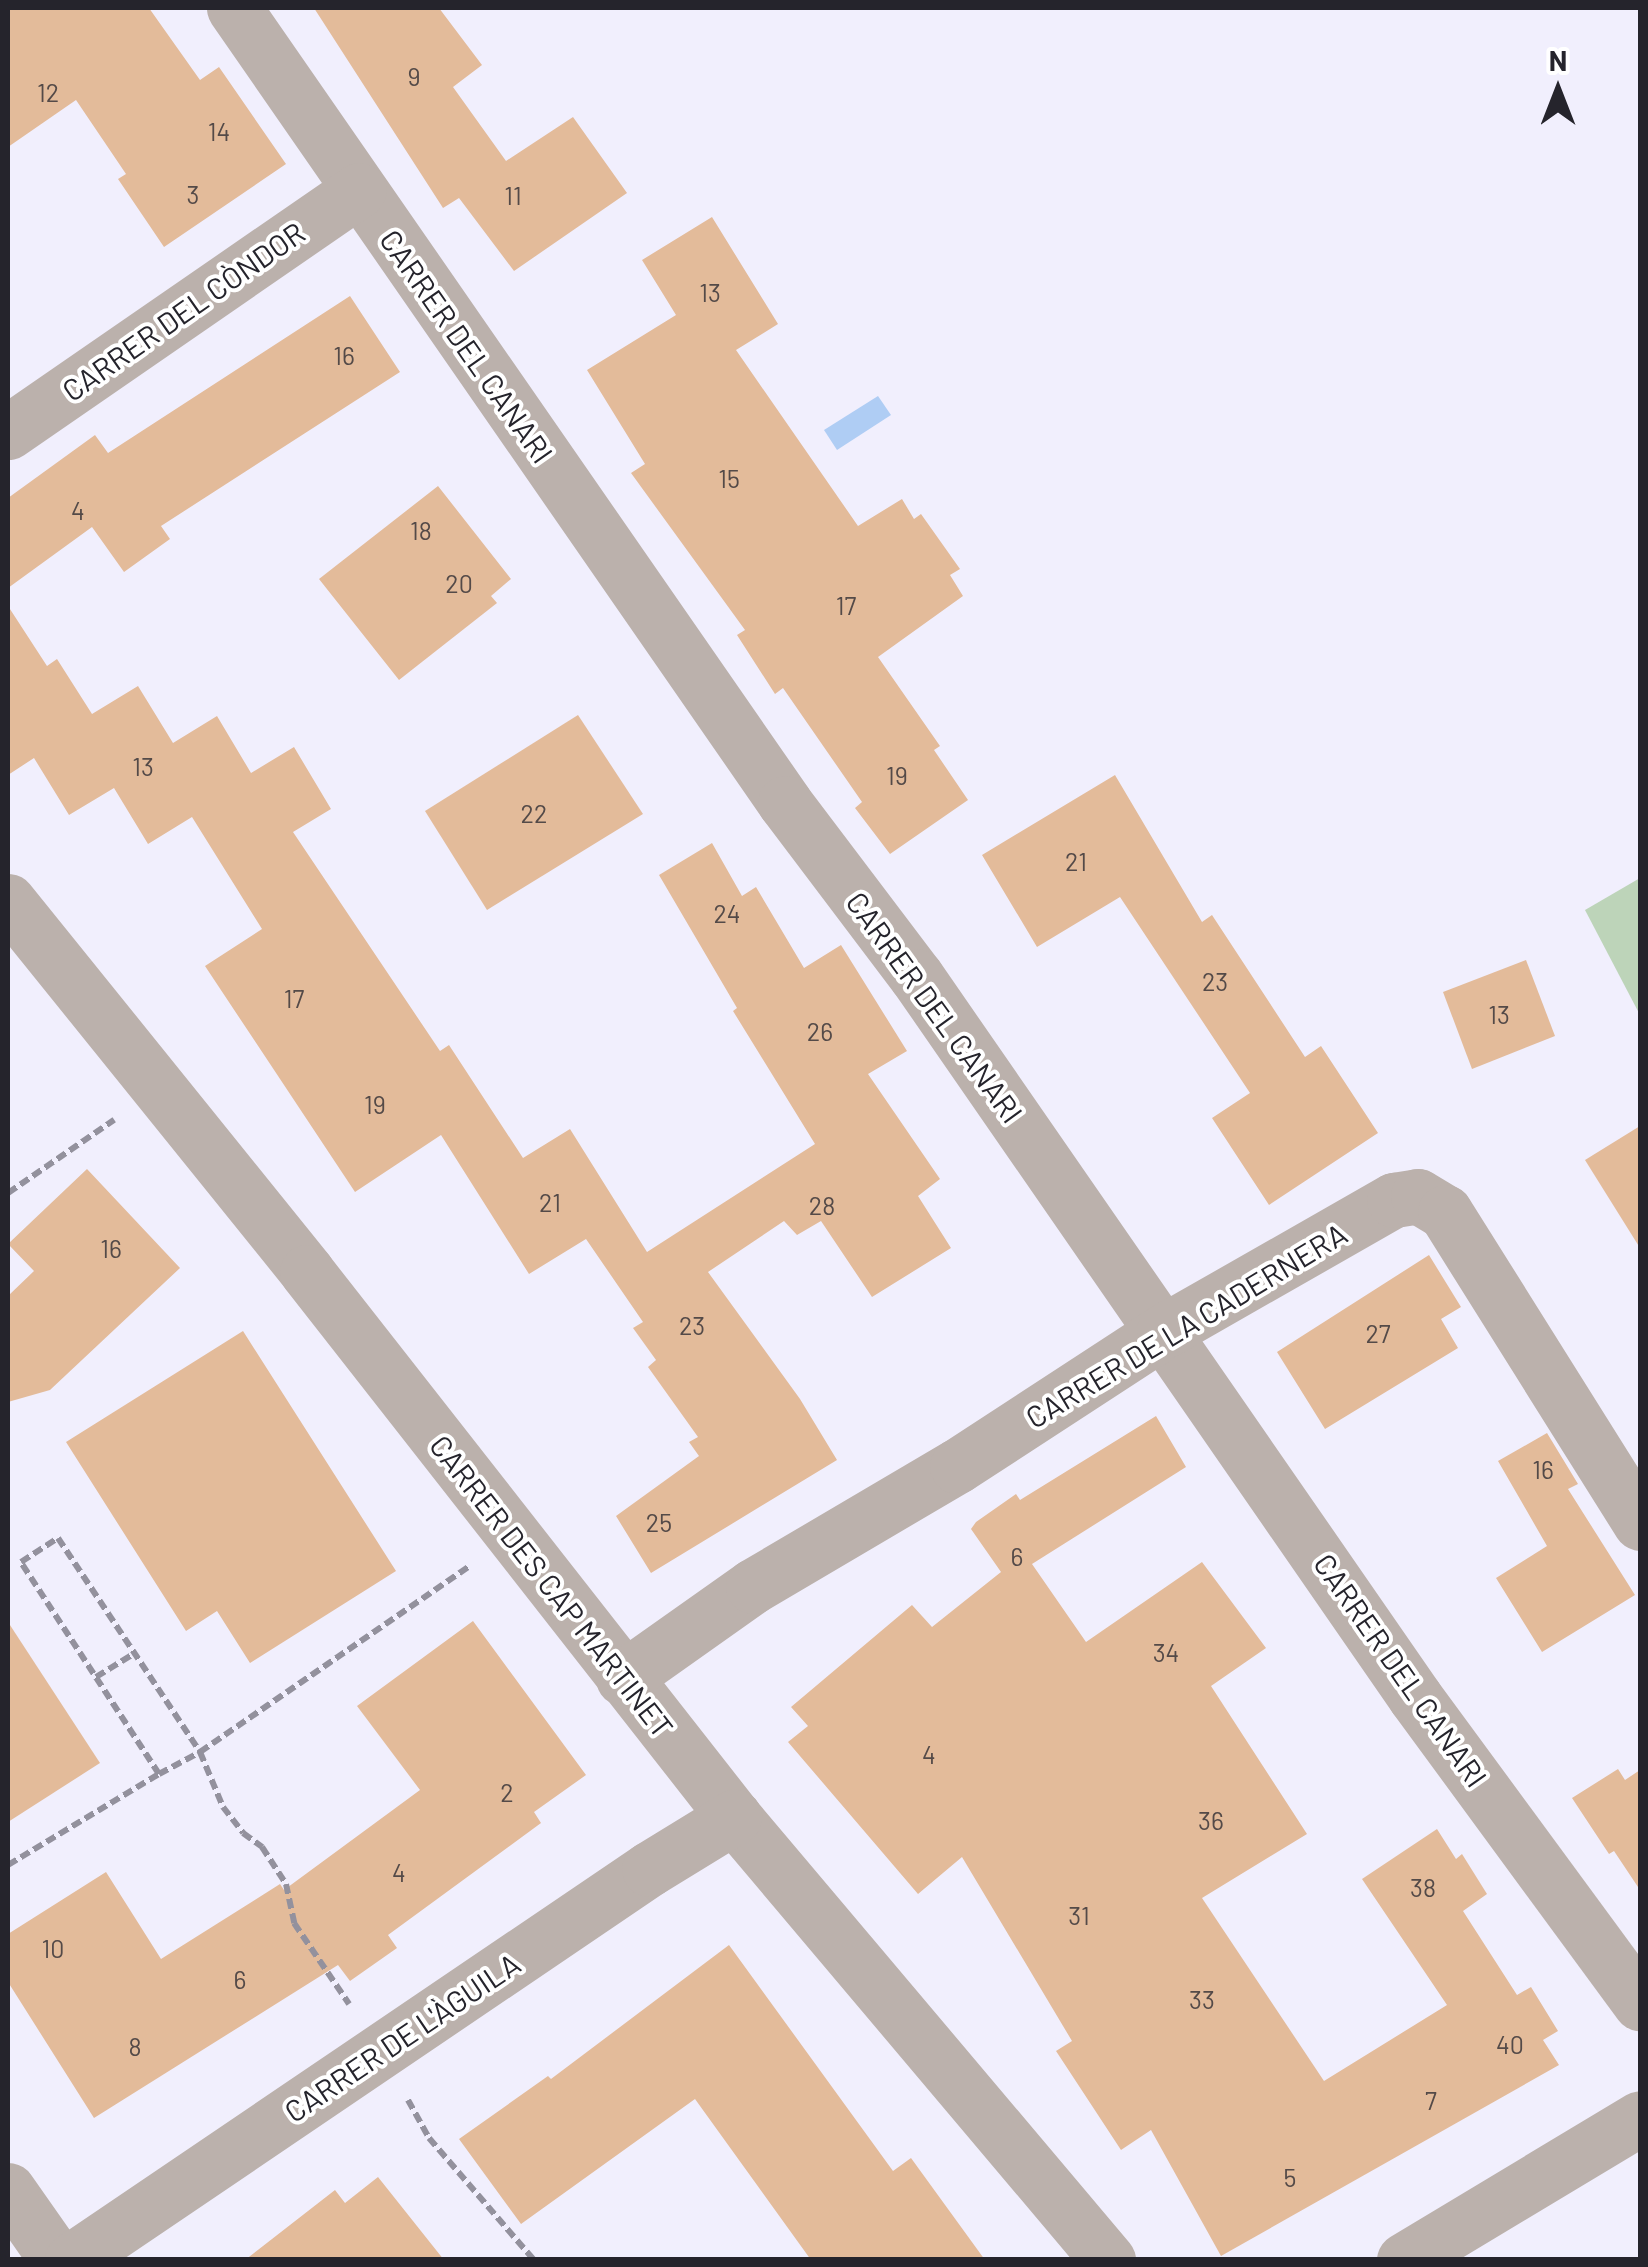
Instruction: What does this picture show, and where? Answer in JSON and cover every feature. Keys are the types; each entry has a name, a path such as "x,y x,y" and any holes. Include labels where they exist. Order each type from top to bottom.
{"street":[{"name":"CARRER DEL CANARI","path":"234,8 785,803 916,976 1415,1697 1640,2003"},
{"name":"CARRER DEL CÒNDOR","path":"8,432 359,190"},
{"name":"CARRER DES CAP MARTINET","path":"8,902 734,1817 1108,2260"},
{"name":"CARRER DE LA CADERNERA","path":"623,1678 754,1586 957,1466 1164,1331 1394,1200 1418,1196 1444,1212 1640,1523"},
{"name":"CARRER DE L'ÀGUILA","path":"72,2260 649,1869 734,1817"},
{"path":"1404,2260 1640,2118"},
{"path":"8,2190 57,2260"}],"path":[{"path":"8,1193 159,1089"},
{"path":"8,1865 200,1752 513,1537"},
{"path":"160,1774 21,1562 58,1538 200,1752"},
{"path":"96,1677 135,1654"}],"green space":[{"path":"1640,878 1640,1015 1585,910"}],"water":[{"path":"878,396 891,415 837,450 824,430"}],"building":[{"path":"8,8 149,8 200,80 219,67 286,164 164,247 118,179 126,174 76,100 8,147"},
{"path":"314,8 439,8 482,65 453,87 506,161 573,117 627,193 514,271 459,198 443,208"},
{"path":"712,217 778,324 736,350 858,526 902,499 914,519 921,514 960,569 950,575 963,596 878,657 940,746 934,750 968,800 890,854 855,808 862,802 783,688 775,694 737,635 745,630 631,473 645,464 587,370 676,315 642,260"},
{"path":"350,296 400,372 161,526 170,539 124,572 92,527 8,588 8,498 95,435 108,453"},
{"path":"438,486 511,579 491,596 497,603 399,680 319,579"},
{"path":"8,606 47,666 57,659 92,714 138,686 173,743 217,716 251,773 294,747 331,809 293,832 440,1051 449,1045 523,1158 570,1129 647,1252 815,1144 733,1011 737,1008 659,875 712,843 742,896 756,887 804,968 841,945 907,1051 868,1074 940,1179 918,1196 951,1248 872,1297 821,1221 797,1235 784,1221 708,1272 800,1399 837,1460 651,1573 616,1516 699,1456 689,1442 698,1437 648,1367 656,1360 633,1328 643,1322 586,1239 529,1274 441,1135 355,1192 205,966 262,929 192,817 148,844 114,788 69,815 34,758 8,775"},
{"path":"578,715 643,814 487,910 425,811"},
{"path":"1115,775 1202,922 1212,915 1305,1057 1321,1046 1378,1133 1269,1205 1212,1118 1250,1093 1120,897 1037,947 982,855"},
{"path":"1526,960 1555,1036 1472,1069 1443,992"},
{"path":"1640,1126 1640,1248 1585,1160"},
{"path":"87,1169 180,1268 50,1390 8,1402 8,1296 34,1271 8,1244"},
{"path":"1429,1255 1461,1307 1441,1319 1458,1348 1325,1429 1277,1352"},
{"path":"243,1331 396,1571 250,1663 217,1611 186,1631 66,1442"},
{"path":"1156,1416 1186,1467 1032,1564 1086,1642 1202,1562 1266,1648 1211,1686 1307,1834 1202,1898 1324,2081 1447,2005 1362,1879 1437,1829 1456,1859 1462,1854 1487,1894 1463,1911 1517,1995 1531,1987 1558,2031 1543,2040 1559,2065 1221,2256 1151,2130 1121,2150 1056,2051 1072,2041 962,1857 918,1894 788,1742 808,1726 791,1707 912,1605 932,1627 1001,1572 971,1529 976,1522 1016,1494 1020,1500"},
{"path":"1547,1433 1578,1484 1568,1489 1635,1595 1542,1652 1496,1578 1547,1546 1498,1461"},
{"path":"473,1621 586,1775 534,1812 541,1823 388,1935 397,1948 350,1981 338,1965 94,2118 8,1982 8,1934 106,1872 161,1959 280,1884 284,1890 420,1790 357,1706"},
{"path":"8,1622 100,1763 8,1822"},
{"path":"1618,1769 1625,1780 1640,1770 1640,1890 1614,1851 1609,1854 1572,1798"},
{"path":"729,1945 893,2171 911,2158 985,2260 811,2260 695,2099 521,2224 459,2139 548,2076 551,2079"},
{"path":"378,2177 444,2260 245,2260 335,2190 345,2203"}]}
